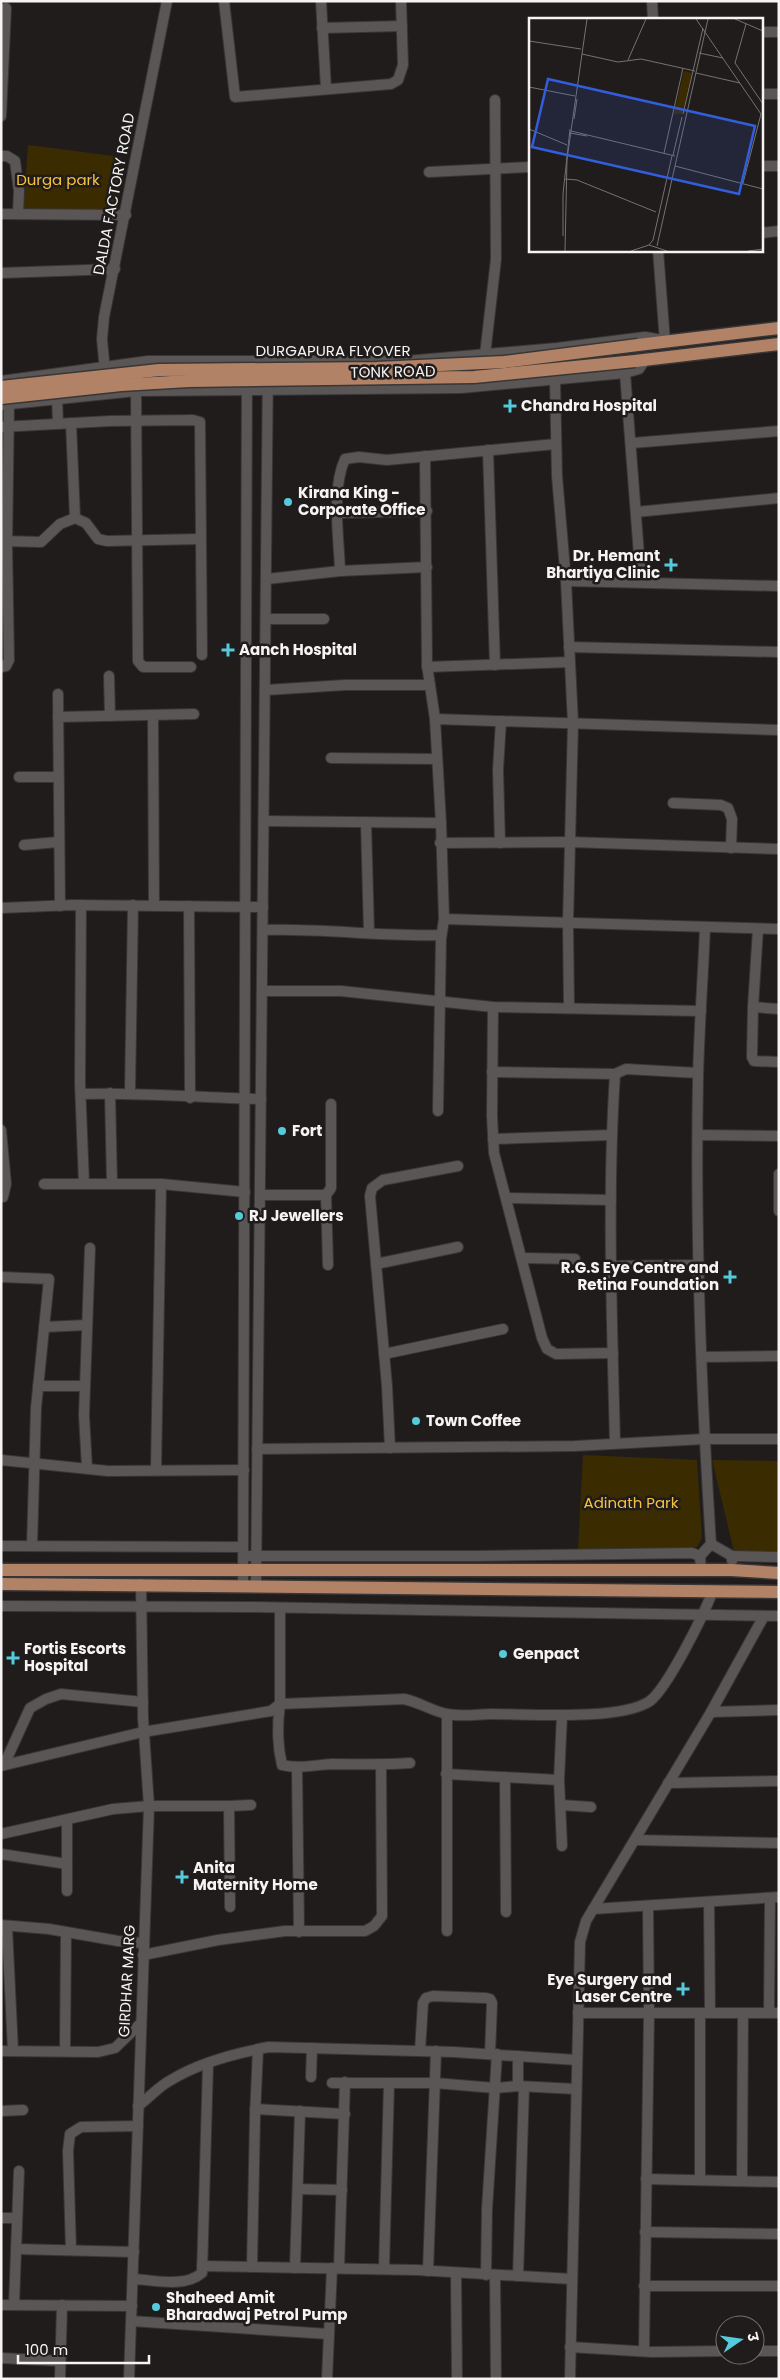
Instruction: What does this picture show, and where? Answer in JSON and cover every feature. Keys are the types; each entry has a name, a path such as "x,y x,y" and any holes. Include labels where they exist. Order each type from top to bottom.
{"main road":[{"name":"TONK ROAD","path":"665,342 779,328"},
{"name":"DURGAPURA FLYOVER","path":"1,387 159,370 377,368 486,364 665,342"},
{"name":"TONK ROAD","path":"640,360 779,344"},
{"name":"DURGAPURA FLYOVER","path":"4,402 122,385 179,382 474,377 640,360"},
{"path":"1,1570 732,1570 779,1573"},
{"path":"1,1584 250,1585 712,1593 779,1592"}],"street":[{"name":"DALDA FACTORY ROAD","path":"107,394 103,328 167,1"},
{"path":"224,1 235,97 391,84 398,80 403,65 401,1"},
{"path":"321,1 326,88"},
{"path":"652,1 653,18"},
{"path":"1,116 3,21 6,8"},
{"path":"322,28 402,26"},
{"path":"762,32 779,32"},
{"path":"762,94 779,94"},
{"path":"486,355 496,259 495,100"},
{"path":"1,156 7,156 15,161 19,191 18,214"},
{"path":"762,166 779,166"},
{"path":"429,172 529,167"},
{"path":"1,214 126,215"},
{"path":"762,233 779,231"},
{"path":"658,251 665,342"},
{"path":"1,273 116,269"},
{"name":"TONK ROAD","path":"1,381 104,365 178,360 323,362 416,360 486,355 645,337 656,338 665,342"},
{"path":"416,360 417,388"},
{"name":"TONK ROAD","path":"4,402 136,391 461,388 625,372 639,369 640,360"},
{"path":"247,361 243,1552 250,1570 250,1585"},
{"path":"250,1570 256,1556 267,619 268,361"},
{"path":"625,372 632,443 641,581"},
{"path":"555,380 556,444 566,581 573,723 568,923 570,1007"},
{"path":"136,391 140,665 191,667"},
{"path":"57,398 58,424"},
{"path":"1,666 6,666 10,660 4,541 4,402"},
{"path":"5,427 136,421 193,420 200,422 202,655"},
{"path":"71,423 75,518"},
{"path":"632,443 779,431"},
{"path":"340,571 340,471 345,459 359,457 388,460 556,444"},
{"path":"488,450 495,665"},
{"path":"425,456 427,667 435,719 444,919 441,935 438,1111"},
{"path":"636,512 779,498"},
{"path":"339,513 427,511"},
{"path":"4,541 41,542 60,524 75,518 86,523 98,539 137,541 200,539"},
{"path":"267,579 340,571 427,567"},
{"path":"566,581 641,581 779,586"},
{"path":"267,619 324,619"},
{"path":"569,647 779,652"},
{"path":"427,667 570,662"},
{"path":"109,676 110,716"},
{"path":"266,690 345,685 430,684"},
{"path":"58,694 57,777 60,906"},
{"path":"58,717 194,714"},
{"path":"153,715 154,906"},
{"path":"435,719 779,730"},
{"path":"500,842 498,770 501,721"},
{"path":"331,758 436,759"},
{"path":"20,778 57,777"},
{"path":"673,804 726,806 730,811 732,819 731,848"},
{"path":"264,821 441,823"},
{"path":"366,822 369,933"},
{"path":"24,845 58,842"},
{"path":"440,843 570,842 779,850"},
{"path":"80,905 80,1094 84,1184"},
{"path":"1,908 133,905 264,908"},
{"path":"130,1092 133,905"},
{"path":"188,906 190,1098"},
{"path":"444,919 779,929"},
{"path":"701,1570 700,1556 711,1544 704,1440 698,1135 698,1073 705,928"},
{"path":"758,929 752,1057 754,1061 779,1062"},
{"path":"263,930 407,936 441,935"},
{"path":"262,991 340,991 493,1007 701,1010"},
{"path":"493,1007 494,1153 547,1350 556,1354 613,1353"},
{"path":"753,1007 779,1009"},
{"path":"492,1072 615,1074 626,1070 698,1073"},
{"path":"615,1074 611,1200 615,1443"},
{"path":"80,1094 130,1092 190,1098 261,1099"},
{"path":"110,1093 112,1184"},
{"path":"328,1265 326,1195 331,1188 333,1171 331,1104"},
{"path":"1,1130 6,1184 3,1197 1,1196"},
{"path":"698,1135 779,1136"},
{"path":"493,1139 612,1136"},
{"path":"390,1448 370,1196 372,1188 383,1180 458,1166"},
{"path":"779,1174 779,1211"},
{"path":"44,1184 161,1184 245,1192"},
{"path":"156,1470 161,1184"},
{"path":"260,1195 326,1195"},
{"path":"506,1198 611,1200"},
{"path":"376,1264 458,1247"},
{"path":"87,1468 85,1386 90,1248"},
{"path":"522,1258 575,1259"},
{"path":"612,1266 700,1265"},
{"path":"1,1276 49,1279 38,1386 33,1464 32,1546"},
{"path":"44,1327 87,1325"},
{"path":"384,1354 503,1329"},
{"path":"702,1357 779,1356"},
{"path":"38,1386 85,1386"},
{"path":"257,1449 575,1446 615,1443 779,1439"},
{"path":"1,1460 108,1471 244,1470"},
{"path":"711,1544 732,1556 779,1557"},
{"path":"1,1546 243,1552 256,1556 477,1556 692,1553 700,1556"},
{"path":"732,1556 732,1570"},
{"name":"GIRDHAR MARG","path":"129,2379 149,1806 144,1732 141,1584"},
{"path":"3,1765 144,1732 270,1711 280,1704 404,1699 418,1702 447,1714 562,1715 638,1707 650,1700 660,1690 703,1616 712,1593"},
{"path":"1,1606 280,1608 779,1616"},
{"path":"280,1608 280,1704 277,1722 282,1765 297,1768 330,1764 381,1766 410,1763"},
{"path":"570,2379 580,1942 586,1921 711,1712 764,1616"},
{"path":"3,1765 30,1708 46,1699 61,1694 143,1702"},
{"path":"711,1712 779,1710"},
{"path":"447,1714 447,1931"},
{"path":"562,1715 560,1780 562,1846"},
{"path":"143,1955 218,1940 299,1932 365,1931 374,1926 382,1916 381,1766"},
{"path":"297,1768 299,1932"},
{"path":"446,1774 560,1780"},
{"path":"505,1777 506,1912"},
{"path":"668,1783 779,1781"},
{"path":"1,1834 113,1809 149,1806 251,1805"},
{"path":"561,1805 591,1807"},
{"path":"229,1806 230,1907"},
{"path":"68,1820 68,1891"},
{"path":"635,1840 779,1843"},
{"path":"1,1854 68,1864"},
{"path":"578,2013 774,2013 774,1898 593,1909"},
{"path":"700,2180 709,1903"},
{"path":"644,2351 648,1907"},
{"path":"13,2051 4,1926 66,1932 118,1942 144,1943"},
{"path":"65,2050 66,1932"},
{"path":"420,2051 423,2003 426,1998 433,1996 490,1999 492,2003 496,2088 488,2200 496,2379"},
{"path":"742,2181 743,2013"},
{"path":"1,2051 65,2050 98,2052 116,2048 140,2028"},
{"path":"138,2101 170,2080 208,2064 240,2052 269,2047 493,2054 577,2060"},
{"path":"311,2077 312,2048"},
{"path":"252,2267 258,2049"},
{"path":"428,2271 436,2052"},
{"path":"518,2056 521,2086 518,2276"},
{"path":"133,2279 185,2282 195,2279 202,2274 208,2064"},
{"path":"332,2082 435,2083 496,2088 521,2086 576,2089"},
{"path":"327,2379 328,2334 342,2190 345,2082"},
{"path":"384,2269 389,2083"},
{"path":"255,2109 345,2114"},
{"path":"1,2111 23,2110"},
{"path":"295,2268 300,2112"},
{"path":"71,2250 68,2151 70,2134 81,2128 138,2126"},
{"path":"14,2305 19,2171"},
{"path":"646,2179 779,2182"},
{"path":"298,2189 342,2190"},
{"path":"1,2218 17,2218"},
{"path":"645,2232 779,2234"},
{"path":"16,2248 134,2252"},
{"path":"202,2266 384,2269 572,2279"},
{"path":"456,2273 457,2379"},
{"path":"644,2286 779,2286"},
{"path":"1,2304 132,2306"},
{"path":"60,2379 62,2305"},
{"path":"131,2321 328,2334"},
{"path":"570,2346 644,2351 715,2351"},
{"path":"765,2351 779,2351"},
{"path":"1,2358 60,2361"}],"green space":[{"name":"Durga park","path":"28,145 122,157 114,211 23,212"},
{"name":"Adinath Park","path":"583,1455 697,1460 702,1538 697,1547 692,1549 578,1549"},
{"path":"712,1460 779,1461 779,1552 734,1551"}],"place":[{"name":"Chandra Hospital","path":"510,406"},
{"name":"Kirana King - Corporate Office","path":"288,502"},
{"name":"Dr. Hemant Bhartiya Clinic","path":"671,565"},
{"name":"Aanch Hospital","path":"228,650"},
{"name":"Fort","path":"282,1131"},
{"name":"RJ Jewellers","path":"239,1216"},
{"name":"R.G.S Eye Centre and Retina Foundation","path":"730,1277"},
{"name":"Town Coffee","path":"416,1421"},
{"name":"Genpact","path":"503,1654"},
{"name":"Fortis Escorts Hospital","path":"13,1658"},
{"name":"Anita Maternity Home","path":"182,1877"},
{"name":"Eye Surgery and Laser Centre","path":"683,1989"},
{"name":"Shaheed Amit Bharadwaj Petrol Pump","path":"156,2307"}]}
